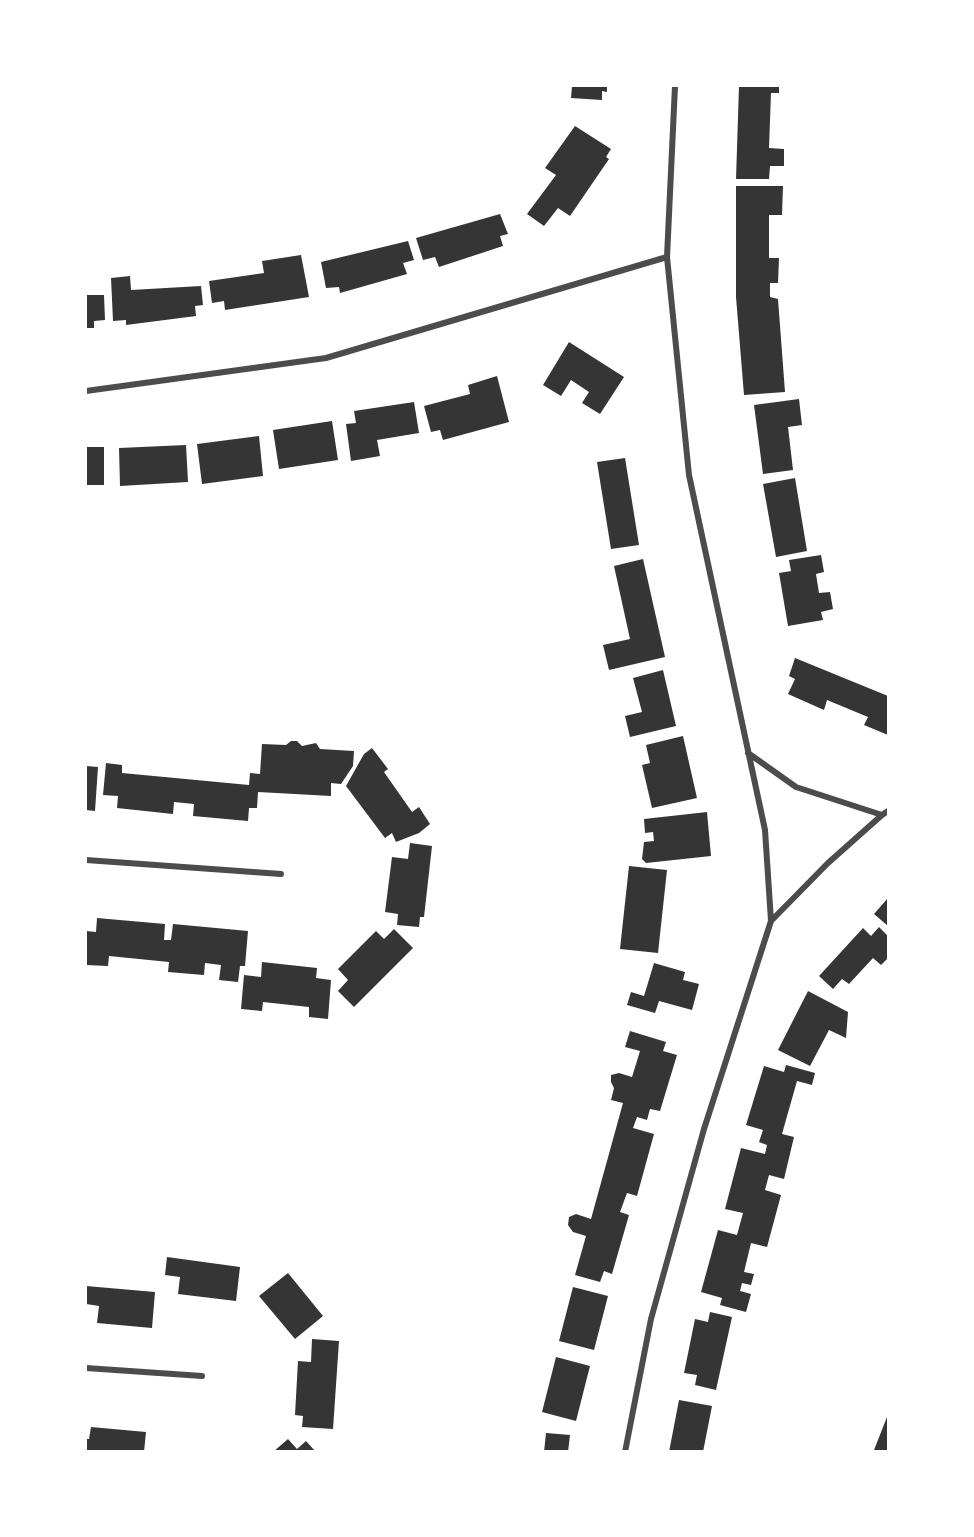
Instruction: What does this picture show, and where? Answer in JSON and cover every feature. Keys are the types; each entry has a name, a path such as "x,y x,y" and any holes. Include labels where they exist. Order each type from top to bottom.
{"street":[{"path":"625,1452 651,1319 704,1129 771,921 765,830 690,475 667,257 675,86"},
{"path":"86,391 326,358 667,257"},
{"path":"747,753 796,787 882,815"},
{"path":"771,921 828,863 888,811"},
{"path":"86,860 281,874"},
{"path":"86,1368 202,1376"}],"building":[{"path":"572,86 607,86 607,92 602,91 602,100 571,98"},
{"path":"739,86 779,86 779,93 771,93 769,148 784,149 784,166 770,166 769,179 736,179"},
{"path":"575,126 611,149 606,157 609,159 570,216 558,208 544,226 527,214 556,175 545,168"},
{"path":"736,186 783,186 782,215 769,215 769,258 779,258 778,283 770,283 770,297 778,299 785,392 744,395 736,297"},
{"path":"500,214 508,234 500,236 503,246 439,267 435,257 423,260 416,238"},
{"path":"408,241 414,260 403,263 407,274 340,293 339,287 326,288 321,262"},
{"path":"301,255 309,297 225,310 224,301 212,303 209,281 264,273 262,261"},
{"path":"130,276 131,290 201,286 203,305 195,306 196,316 126,325 126,320 113,321 111,278"},
{"path":"86,295 104,295 105,320 94,321 94,328 86,328"},
{"path":"569,342 624,377 600,414 582,403 589,392 571,380 561,396 543,385"},
{"path":"497,376 509,422 443,440 440,430 431,432 424,406 470,394 468,385"},
{"path":"799,399 802,425 788,427 793,470 763,474 754,405"},
{"path":"414,402 419,433 377,440 380,456 351,461 346,424 356,423 354,411"},
{"path":"332,421 338,460 279,469 273,430"},
{"path":"259,436 263,476 202,484 197,444"},
{"path":"186,445 188,482 120,486 119,448"},
{"path":"86,447 104,447 104,485 86,485"},
{"path":"625,458 639,545 611,549 597,462"},
{"path":"795,478 807,551 776,557 763,484"},
{"path":"821,555 824,572 816,574 819,593 830,592 833,609 821,612 823,620 788,626 779,573 791,571 789,560"},
{"path":"643,559 665,657 609,670 603,645 630,639 614,566"},
{"path":"795,658 888,696 888,735 864,725 868,717 827,700 824,710 788,694 795,679 789,676"},
{"path":"663,670 676,726 630,737 625,716 642,712 633,678"},
{"path":"683,736 697,798 652,808 642,765 650,763 646,745"},
{"path":"291,741 297,741 302,746 316,743 320,749 354,751 353,766 341,784 331,783 331,796 258,792 257,808 249,808 248,821 193,816 194,804 174,802 173,814 117,808 118,796 103,795 106,763 122,765 122,773 249,785 250,773 260,774 262,744 286,745"},
{"path":"372,748 388,769 384,772 412,812 419,807 430,824 419,833 396,842 392,833 385,838 346,786 364,754"},
{"path":"86,766 98,767 95,811 86,810"},
{"path":"707,812 711,856 646,863 642,859 644,842 654,841 653,832 645,833 644,819"},
{"path":"410,843 432,846 424,917 420,917 419,927 397,925 398,914 385,912 392,857 408,859"},
{"path":"629,866 667,870 658,953 620,949"},
{"path":"888,898 888,926 874,914"},
{"path":"97,918 165,924 164,940 171,940 173,924 248,931 245,966 240,966 238,982 219,980 221,965 205,963 204,975 168,972 169,962 109,956 108,966 86,965 86,931 96,932"},
{"path":"879,927 888,936 888,958 881,965 873,958 849,984 842,979 833,989 819,976 863,928 871,936"},
{"path":"394,929 413,948 354,1007 338,991 348,980 338,969 376,931 384,939"},
{"path":"262,962 317,968 316,978 331,980 328,1019 309,1017 309,1007 263,1002 262,1011 241,1009 244,975 261,977"},
{"path":"654,963 685,972 683,980 699,984 692,1010 659,1001 655,1013 627,1005 631,992 644,996"},
{"path":"808,991 848,1012 846,1038 829,1030 810,1066 778,1050"},
{"path":"630,1031 666,1042 663,1051 677,1055 660,1111 650,1109 647,1120 637,1117 633,1128 654,1134 637,1196 627,1193 620,1212 629,1215 612,1274 604,1271 600,1282 575,1275 586,1236 573,1232 568,1225 569,1217 576,1214 591,1219 623,1103 611,1100 614,1088 611,1075 619,1073 632,1077 640,1051 625,1047"},
{"path":"786,1065 815,1073 812,1085 797,1081 782,1134 794,1137 784,1179 769,1175 765,1190 781,1195 767,1247 751,1243 744,1272 754,1274 751,1285 742,1283 740,1291 751,1294 746,1312 720,1305 722,1298 701,1292 718,1230 737,1235 743,1213 725,1209 741,1148 765,1154 767,1145 759,1142 763,1130 746,1125 764,1066 784,1072"},
{"path":"167,1257 240,1267 236,1301 178,1294 180,1277 165,1275"},
{"path":"288,1273 323,1316 295,1339 259,1296"},
{"path":"86,1286 155,1292 152,1328 97,1323 99,1306 86,1304"},
{"path":"573,1287 608,1296 594,1350 559,1341"},
{"path":"710,1312 732,1317 716,1390 695,1385 697,1375 684,1373 695,1319 708,1322"},
{"path":"312,1339 339,1341 333,1429 302,1427 303,1416 295,1415 298,1361 311,1362"},
{"path":"556,1357 590,1366 576,1421 542,1412"},
{"path":"679,1400 712,1406 703,1452 669,1452"},
{"path":"887,1417 888,1452 877,1452 874,1450"},
{"path":"91,1427 146,1432 144,1452 86,1452 86,1439 89,1439"},
{"path":"546,1433 570,1435 568,1452 544,1452"},
{"path":"288,1439 297,1449 306,1441 316,1452 273,1452"}]}
